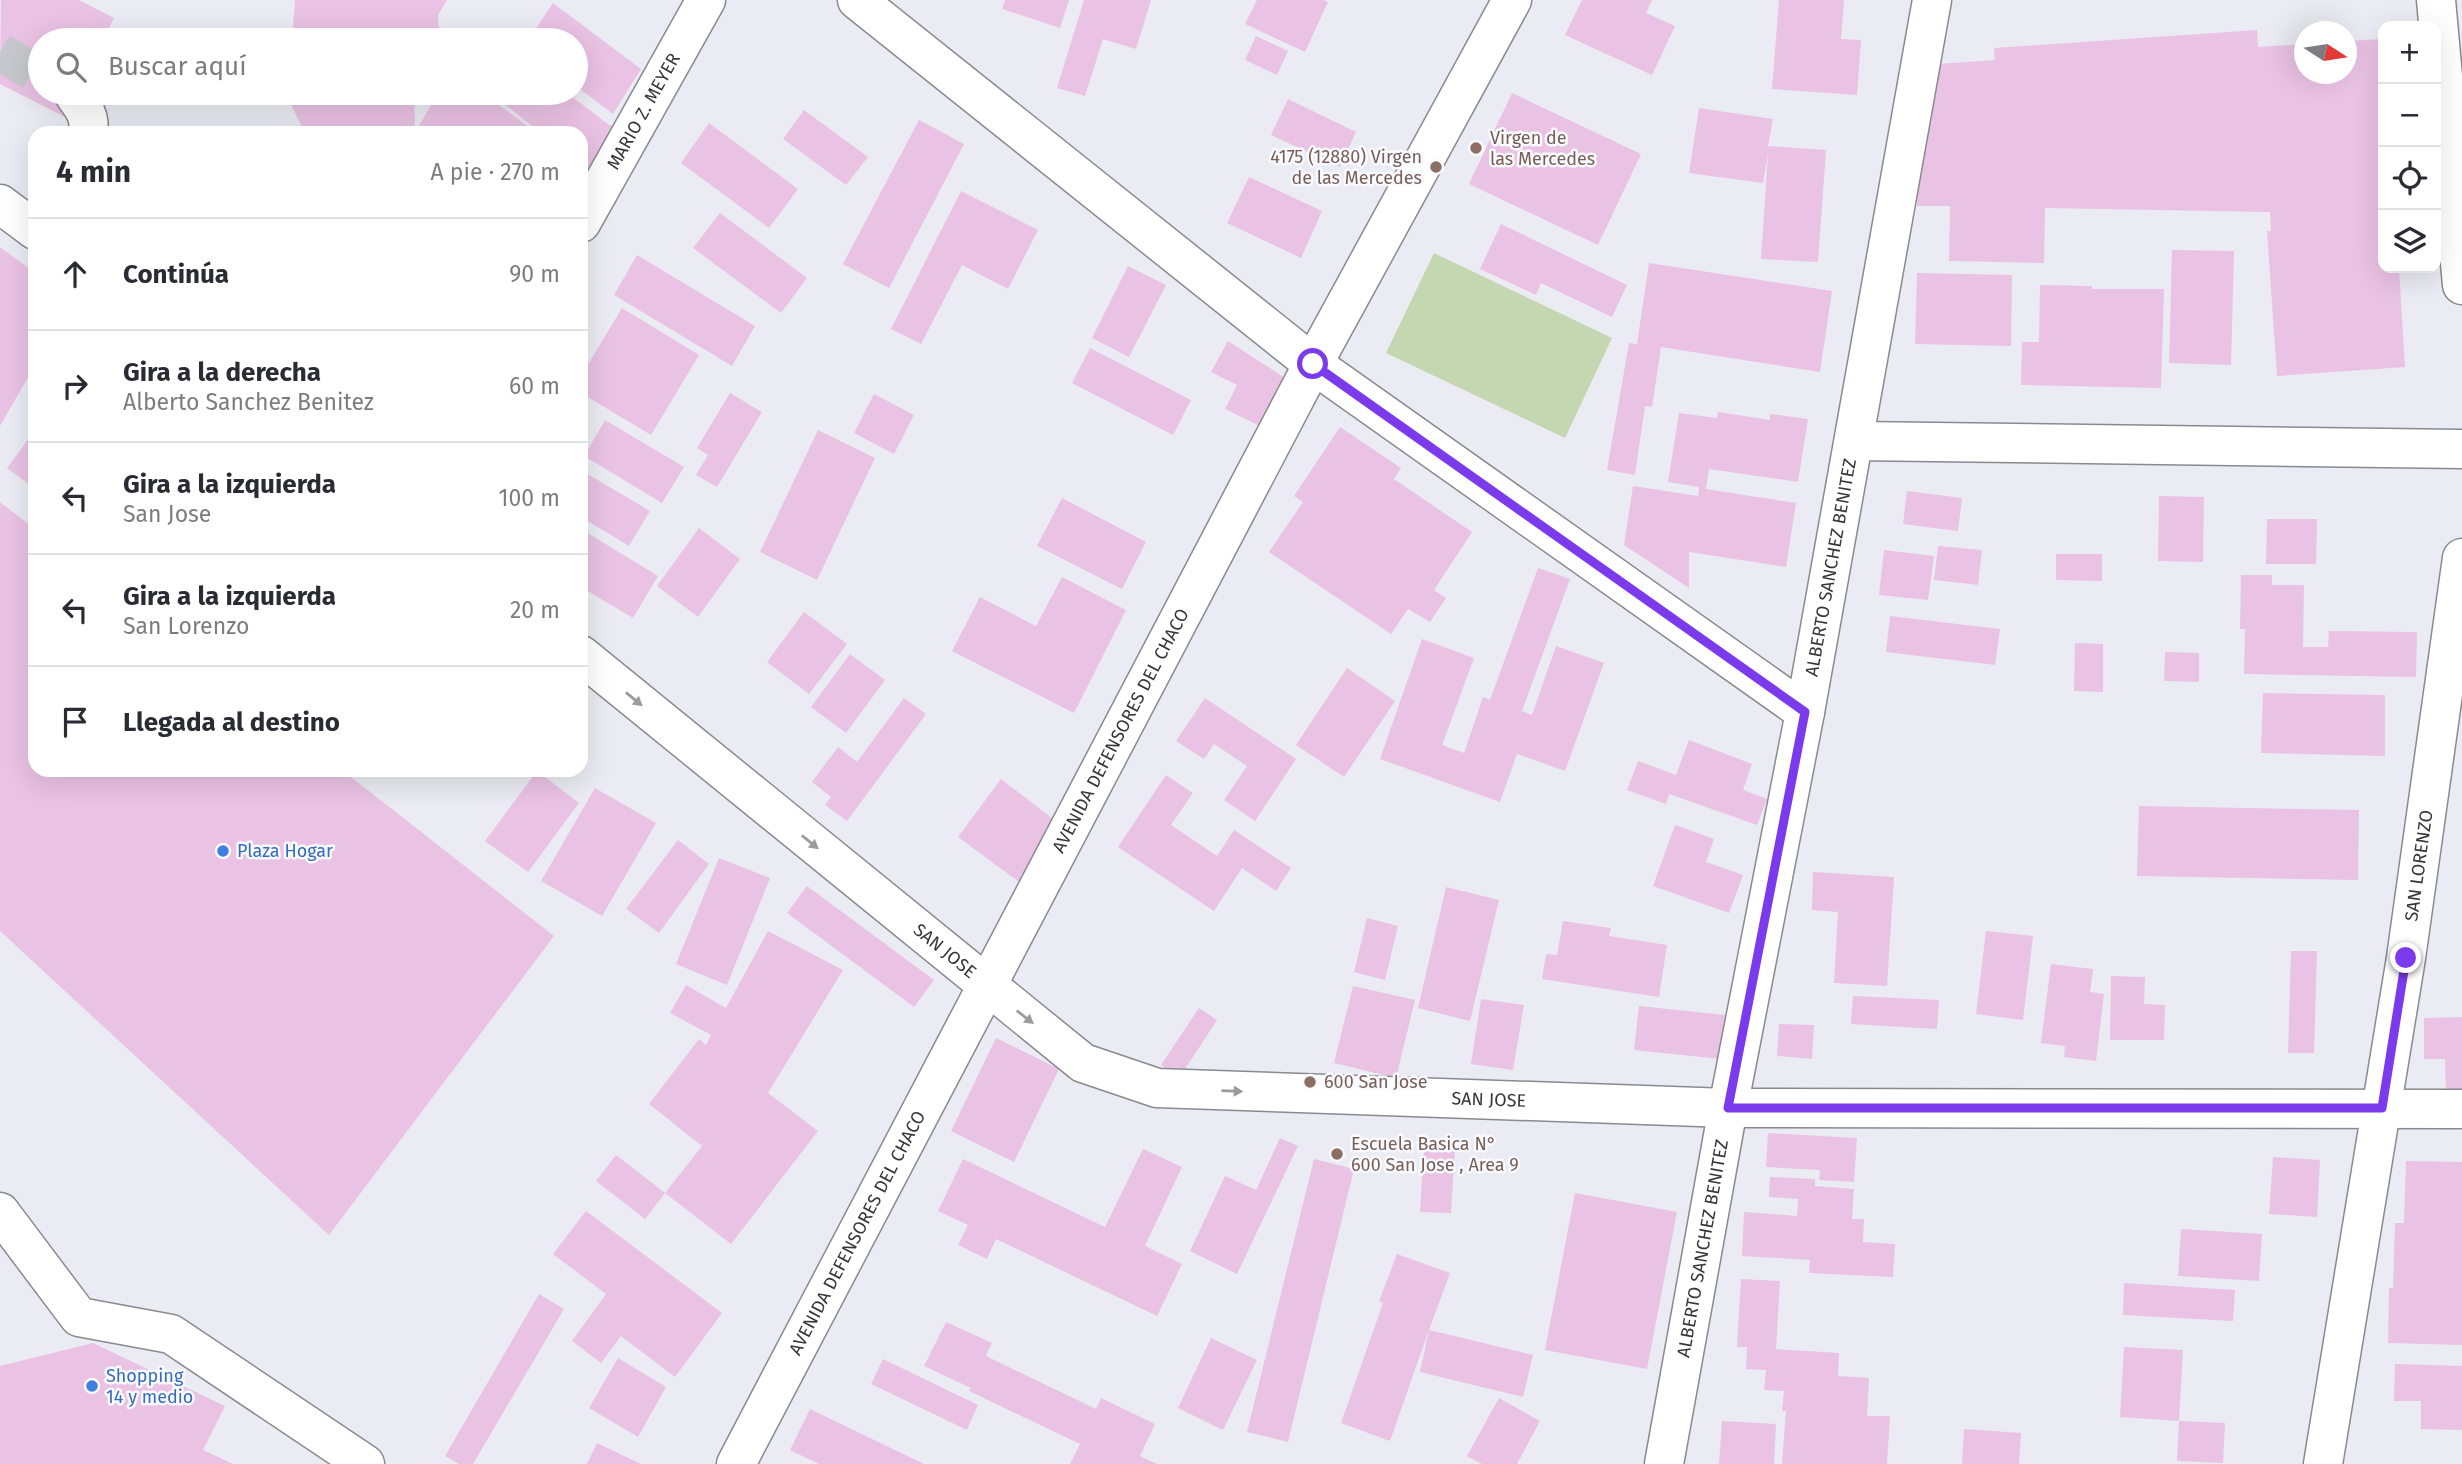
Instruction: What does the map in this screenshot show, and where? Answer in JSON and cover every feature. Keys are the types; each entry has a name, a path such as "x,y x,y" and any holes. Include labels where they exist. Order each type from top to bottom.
{"street":[{"name":"MARIO Z. MEYER","path":"588,211 706,0"},
{"path":"857,0 1313,364 1805,712"},
{"name":"AVENIDA DEFENSORES DEL CHACO","path":"736,1464 1313,364 1512,0"},
{"name":"ALBERTO SANCHEZ BENITEZ","path":"1664,1464 1728,1108 1805,712 1932,0"},
{"path":"2436,0 2462,285"},
{"path":"82,105 89,126"},
{"path":"0,204 28,224"},
{"path":"1854,441 2462,449"},
{"name":"SAN LORENZO","path":"2323,1464 2406,958 2462,558"},
{"name":"SAN JOSE","path":"588,661 1083,1063 1157,1088 1728,1108 2462,1109"},
{"path":"0,1212 79,1317 171,1334 365,1464"}],"green space":[{"path":"1434,253 1612,338 1565,438 1386,353"}],"building":[{"path":"1,0 79,0 114,18 109,28 28,28 28,98 0,84"},
{"path":"295,0 447,0 438,15 439,28 293,28"},
{"path":"1005,0 1069,0 1060,28 1002,9"},
{"path":"1084,0 1151,0 1136,49 1103,39 1085,96 1057,88"},
{"path":"1257,0 1328,2 1305,52 1245,24"},
{"path":"1582,0 1652,0 1646,13 1675,26 1652,75 1565,35"},
{"path":"1779,0 1844,0 1841,39 1861,40 1857,95 1772,89"},
{"path":"553,3 586,28 536,28"},
{"path":"588,29 641,69 613,114 588,95"},
{"path":"2257,30 2258,47 2294,45 2294,84 2357,84 2357,40 2378,39 2378,273 2399,273 2405,367 2277,376 2267,231 2271,231 2270,212 2045,208 2044,263 1949,261 1950,206 1917,206 1925,65 1995,60 1994,48"},
{"path":"1256,36 1288,51 1277,75 1245,60"},
{"path":"1512,93 1641,154 1598,245 1469,184"},
{"path":"1288,99 1356,132 1340,167 1271,135"},
{"path":"41,105 70,105 65,117"},
{"path":"291,105 414,105 414,126 302,126"},
{"path":"431,105 499,105 528,126 419,126"},
{"path":"505,105 583,105 620,133 588,176 588,126 532,126"},
{"path":"1699,108 1773,119 1768,146 1826,150 1818,262 1761,259 1768,154 1763,183 1689,173"},
{"path":"804,110 868,157 846,185 783,139"},
{"path":"919,120 964,144 889,288 843,264"},
{"path":"709,123 798,189 769,228 681,163"},
{"path":"1249,177 1322,211 1301,258 1227,223"},
{"path":"961,191 1038,230 1008,289 962,265 921,344 891,329"},
{"path":"720,213 807,278 781,313 693,248"},
{"path":"1501,224 1627,285 1612,317 1541,283 1536,295 1480,269"},
{"path":"0,247 28,268 28,377 0,426"},
{"path":"2172,250 2234,251 2231,365 2169,363"},
{"path":"637,255 755,326 732,366 614,295"},
{"path":"1649,263 1832,291 1820,372 1661,347 1652,407 1645,406 1635,475 1607,470 1629,343 1637,344"},
{"path":"1128,266 1166,285 1129,357 1092,338"},
{"path":"1917,273 2012,275 2011,346 1915,344"},
{"path":"2040,285 2092,286 2092,289 2164,289 2161,388 2021,385 2022,342 2039,342"},
{"path":"622,308 699,355 651,435 588,397 588,364"},
{"path":"1228,341 1288,380 1264,428 1225,409 1237,385 1211,372"},
{"path":"1090,348 1191,400 1173,435 1072,383"},
{"path":"730,393 762,412 717,487 696,475 708,455 697,448"},
{"path":"874,394 914,415 894,454 854,433"},
{"path":"1718,412 1770,420 1770,414 1808,419 1798,482 1709,469 1706,489 1796,503 1786,567 1689,552 1689,588 1624,545 1633,486 1698,496 1699,487 1668,482 1679,413 1717,418"},
{"path":"605,420 684,467 662,503 588,458 588,449"},
{"path":"1340,427 1401,468 1394,479 1472,532 1434,590 1446,598 1430,622 1408,609 1391,634 1269,552 1303,502 1294,496"},
{"path":"818,430 875,458 817,580 760,552"},
{"path":"28,440 28,484 7,468"},
{"path":"588,474 650,511 629,546 588,521"},
{"path":"1907,491 1962,498 1958,531 1903,524"},
{"path":"2159,496 2204,497 2203,562 2158,561"},
{"path":"1062,498 1146,542 1122,589 1037,546"},
{"name":"Plaza Hogar","path":"0,502 28,524 28,777 351,777 554,936 329,1235 0,931"},
{"path":"2267,519 2317,519 2316,564 2266,564"},
{"path":"699,528 740,559 698,617 657,586"},
{"path":"588,533 658,576 633,618 588,591"},
{"path":"1938,546 1982,550 1978,585 1934,580"},
{"path":"1884,550 1934,556 1928,600 1879,595"},
{"path":"2056,554 2102,554 2102,581 2056,580"},
{"path":"1538,568 1570,579 1522,711 1532,715 1556,646 1604,663 1565,771 1517,754 1500,802 1380,759 1422,639 1474,658 1442,745 1464,753 1483,697 1490,700"},
{"path":"2241,575 2272,575 2272,585 2304,585 2303,647 2328,647 2329,631 2417,632 2416,677 2244,674 2245,629 2240,629"},
{"path":"1062,577 1126,610 1074,713 952,651 980,597 1036,626"},
{"path":"804,612 847,644 809,694 767,662"},
{"path":"1890,616 2000,629 1995,665 1886,652"},
{"path":"2075,643 2103,644 2103,692 2074,691"},
{"path":"2165,652 2199,653 2199,682 2164,681"},
{"path":"850,654 885,680 846,733 811,707"},
{"path":"1347,668 1395,701 1344,777 1296,745"},
{"path":"2263,693 2385,695 2385,756 2261,753"},
{"path":"904,698 926,714 847,821 825,805 831,797 812,782 838,747 857,762"},
{"path":"1205,698 1296,759 1255,821 1224,800 1247,766 1214,744 1204,759 1176,741"},
{"path":"1689,740 1752,764 1743,790 1767,799 1757,825 1669,794 1666,804 1627,790 1638,761 1676,775"},
{"path":"1166,775 1193,793 1171,825 1217,856 1234,830 1291,868 1276,891 1242,868 1214,911 1118,847"},
{"path":"533,777 545,777 579,803 528,872 485,841"},
{"path":"1001,779 1061,825 1019,882 958,837"},
{"path":"595,788 656,823 602,916 541,881"},
{"path":"2139,806 2359,810 2358,880 2137,876"},
{"path":"1675,825 1714,839 1706,862 1743,875 1729,913 1653,886"},
{"path":"678,840 709,864 659,933 626,909"},
{"path":"719,858 770,878 727,985 676,964"},
{"path":"1813,872 1894,877 1887,986 1834,983 1838,912 1812,910"},
{"path":"807,886 934,980 914,1007 787,913"},
{"path":"1446,887 1499,900 1470,1021 1418,1008"},
{"path":"1367,918 1398,926 1385,980 1354,972"},
{"path":"1563,921 1611,928 1609,936 1667,945 1659,997 1542,979 1546,954 1557,955"},
{"path":"768,931 843,970 768,1093 818,1131 731,1244 665,1193 702,1146 649,1104 699,1039 706,1045 711,1035 670,1013 686,985 726,1008"},
{"path":"1986,931 2033,936 2023,1020 1976,1014"},
{"path":"2291,951 2317,951 2314,1053 2288,1053"},
{"path":"2051,964 2093,969 2090,992 2104,994 2096,1061 2064,1057 2065,1046 2041,1043"},
{"path":"2111,976 2145,977 2144,1004 2165,1005 2164,1040 2110,1040"},
{"path":"1353,986 1415,1000 1396,1078 1334,1063"},
{"path":"1853,996 1939,1000 1937,1029 1851,1024"},
{"path":"1481,999 1524,1005 1513,1070 1471,1064"},
{"path":"1639,1006 1725,1015 1720,1059 1634,1050"},
{"path":"1199,1008 1217,1020 1180,1077 1161,1065"},
{"path":"2462,1017 2462,1091 2446,1091 2445,1059 2424,1059 2424,1018"},
{"path":"1779,1024 1814,1025 1812,1059 1777,1056"},
{"path":"996,1038 1059,1069 1014,1162 951,1131"},
{"path":"1768,1133 1857,1138 1854,1182 1819,1180 1820,1170 1766,1167"},
{"path":"1280,1138 1298,1146 1237,1274 1190,1251 1225,1176 1256,1190"},
{"path":"1424,1147 1455,1148 1451,1213 1420,1212"},
{"path":"1143,1149 1182,1167 1145,1246 1182,1264 1157,1316 996,1239 987,1259 958,1245 968,1225 938,1211 963,1159 1105,1227"},
{"path":"616,1155 665,1193 645,1219 596,1181"},
{"path":"2273,1157 2320,1160 2317,1217 2269,1214"},
{"path":"1314,1159 1354,1169 1288,1442 1247,1432"},
{"path":"2406,1161 2462,1162 2462,1345 2388,1343 2389,1288 2393,1288 2395,1223 2404,1223"},
{"path":"1770,1177 1815,1179 1815,1186 1854,1189 1852,1219 1864,1219 1863,1242 1895,1244 1893,1277 1809,1273 1810,1260 1742,1256 1744,1212 1797,1216 1798,1199 1769,1197"},
{"path":"1575,1193 1677,1212 1647,1369 1545,1350"},
{"path":"586,1211 722,1313 675,1377 621,1336 601,1363 572,1341 606,1294 553,1254"},
{"path":"2181,1229 2262,1234 2259,1281 2178,1276"},
{"path":"1397,1254 1450,1273 1390,1441 1341,1423 1383,1303 1379,1301"},
{"path":"1741,1279 1780,1281 1776,1349 1839,1353 1838,1376 1869,1378 1867,1416 1890,1416 1887,1464 1782,1464 1786,1411 1782,1411 1784,1391 1764,1390 1766,1370 1746,1369 1747,1347 1737,1347"},
{"path":"2124,1283 2235,1290 2233,1321 2123,1315"},
{"path":"539,1294 564,1309 473,1464 459,1464 445,1456"},
{"path":"946,1322 992,1343 986,1356 1096,1409 1101,1398 1155,1424 1140,1456 1157,1464 1070,1464 1080,1444 969,1391 971,1388 924,1366"},
{"path":"1429,1330 1533,1355 1523,1397 1420,1372"},
{"path":"1211,1338 1257,1360 1223,1430 1178,1408"},
{"name":"Shopping 14 y medio","path":"93,1343 225,1406 203,1450 233,1464 0,1464 0,1366"},
{"path":"2124,1347 2183,1350 2179,1421 2120,1417"},
{"path":"618,1358 666,1387 638,1437 589,1408"},
{"path":"883,1359 978,1405 967,1430 871,1384"},
{"path":"2395,1364 2462,1366 2462,1430 2421,1429 2421,1401 2394,1401"},
{"path":"1499,1398 1540,1421 1517,1464 1482,1464 1467,1456"},
{"path":"810,1409 924,1464 819,1464 790,1450"},
{"path":"1722,1421 1776,1424 1774,1464 1719,1464"},
{"path":"2179,1421 2225,1423 2223,1463 2177,1461"},
{"path":"1964,1429 2021,1433 2019,1464 1962,1464"},
{"path":"597,1443 641,1464 587,1464"}],"tunnel":[{"path":"0,52 28,69"}],"place":[{"name":"Virgen de las Mercedes","path":"1476,148"},
{"name":"4175 (12880) Virgen de las Mercedes","path":"1436,167"},
{"name":"Plaza Hogar","path":"223,851"},
{"name":"600 San Jose","path":"1310,1082"},
{"name":"Escuela Basica N° 600 San Jose , Area 9","path":"1337,1154"},
{"name":"Shopping 14 y medio","path":"92,1386"}],"route":[{"path":"1313,364 1805,712 1728,1108 2382,1108 2406,958"}]}
